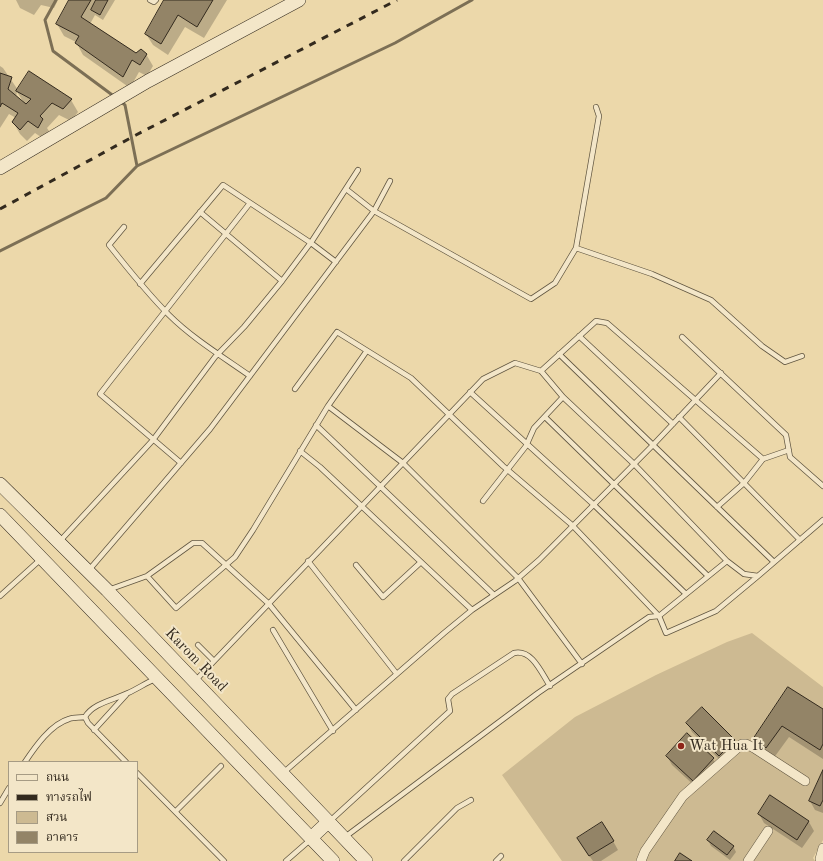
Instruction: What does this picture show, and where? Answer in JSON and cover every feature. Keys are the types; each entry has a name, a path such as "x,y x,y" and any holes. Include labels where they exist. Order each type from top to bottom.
{"main road":[{"path":"0,168 91,113 299,0"},
{"name":"Karom Road","path":"0,484 107,590 366,861"},
{"path":"0,515 158,677 333,861"},
{"path":"43,558 59,543"},
{"path":"311,838 328,822"}],"street":[{"path":"641,861 645,851 683,796 742,744 746,744 754,748 805,781"},
{"path":"748,861 768,831"},
{"path":"821,861 820,859 823,848"}],"lane":[{"path":"150,0 154,2 156,0"},
{"path":"346,189 374,211 531,299 555,283 576,248 599,116 596,107"},
{"path":"59,543 153,440 218,354 244,327 282,281 311,243 358,170"},
{"path":"87,571 210,429 374,211 390,181"},
{"path":"140,284 223,185 311,243 336,262"},
{"path":"181,463 100,394 166,312 250,203"},
{"path":"200,212 282,281"},
{"path":"124,226 109,245 140,284 166,312 218,354 250,376"},
{"path":"576,248 652,274 711,300 762,346 784,362 802,356"},
{"path":"541,371 596,320 607,323 763,459"},
{"path":"295,389 337,332 366,352 411,378 508,470 572,526 659,616 666,633 716,611 823,520"},
{"path":"579,336 673,424"},
{"path":"682,337 786,436 790,457 823,486"},
{"path":"147,576 176,608 235,557 253,530 316,424 366,352"},
{"path":"559,354 774,562"},
{"path":"195,682 308,561 382,486 483,379 515,363 541,371 564,397 634,464 727,561 744,574 758,576"},
{"path":"283,774 333,731 396,672 472,610 518,578 539,560 653,445 721,373"},
{"path":"470,392 528,442 686,594"},
{"path":"483,502 528,442 534,428 564,397"},
{"path":"328,406 403,463 518,578 582,664"},
{"path":"544,417 615,483 708,576"},
{"path":"679,418 800,540"},
{"path":"316,424 494,595"},
{"path":"717,507 744,483 763,459 789,450"},
{"path":"300,451 320,467 472,610"},
{"path":"107,590 147,576 193,543 202,543 269,604 356,710"},
{"path":"0,596 43,558"},
{"path":"308,561 396,672"},
{"path":"344,838 550,686 649,617 659,616 727,561"},
{"path":"356,565 383,597 421,562"},
{"path":"273,630 333,731"},
{"path":"198,645 214,661"},
{"path":"328,822 450,712 448,699 452,694 514,653 520,652 530,656 550,686"},
{"path":"85,717 88,712 96,707 127,694 158,677"},
{"path":"94,730 127,694"},
{"path":"85,717 94,730 125,761"},
{"path":"27,761 49,733 60,723 70,718 85,717"},
{"path":"176,811 221,766"},
{"path":"138,774 224,861"},
{"path":"0,803 8,790"},
{"path":"404,861 457,808 471,800"},
{"path":"286,861 311,838"},
{"path":"496,861 501,856"}],"green space":[{"name":"Wat Hua It","path":"752,633 823,687 823,840 813,858 815,861 562,861 502,775 575,717 656,675 727,642"}],"building":[{"path":"69,0 91,0 81,17 136,53 141,49 147,54 140,65 132,60 123,77 75,43 79,36 56,24"},
{"path":"96,0 108,0 100,15 91,10"},
{"path":"164,0 213,0 197,27 178,15 161,44 145,34"},
{"path":"29,71 72,99 63,109 52,103 40,116 43,119 38,128 28,121 20,130 12,122 18,113 2,103 0,107 0,73 12,77 8,89 26,104 31,99 16,91"},
{"path":"788,687 823,709 823,744 820,750 782,726 766,748 754,738"},
{"path":"702,707 735,740 719,756 686,723"},
{"path":"687,733 714,758 693,781 666,756"},
{"path":"823,770 823,800 820,806 809,801"},
{"path":"770,795 809,821 797,840 758,814"},
{"path":"602,822 614,841 589,856 577,838"},
{"path":"714,831 734,846 727,855 707,840"},
{"path":"680,853 692,861 675,861"}],"waterway":[{"path":"56,0 45,20 53,51 115,97"},
{"path":"0,251 106,198 137,166 395,43 472,0"},
{"path":"121,102 125,105 137,166"}],"railway":[{"path":"0,209 136,135 397,0"}],"place":[{"name":"Wat Hua It","path":"681,746"}]}
